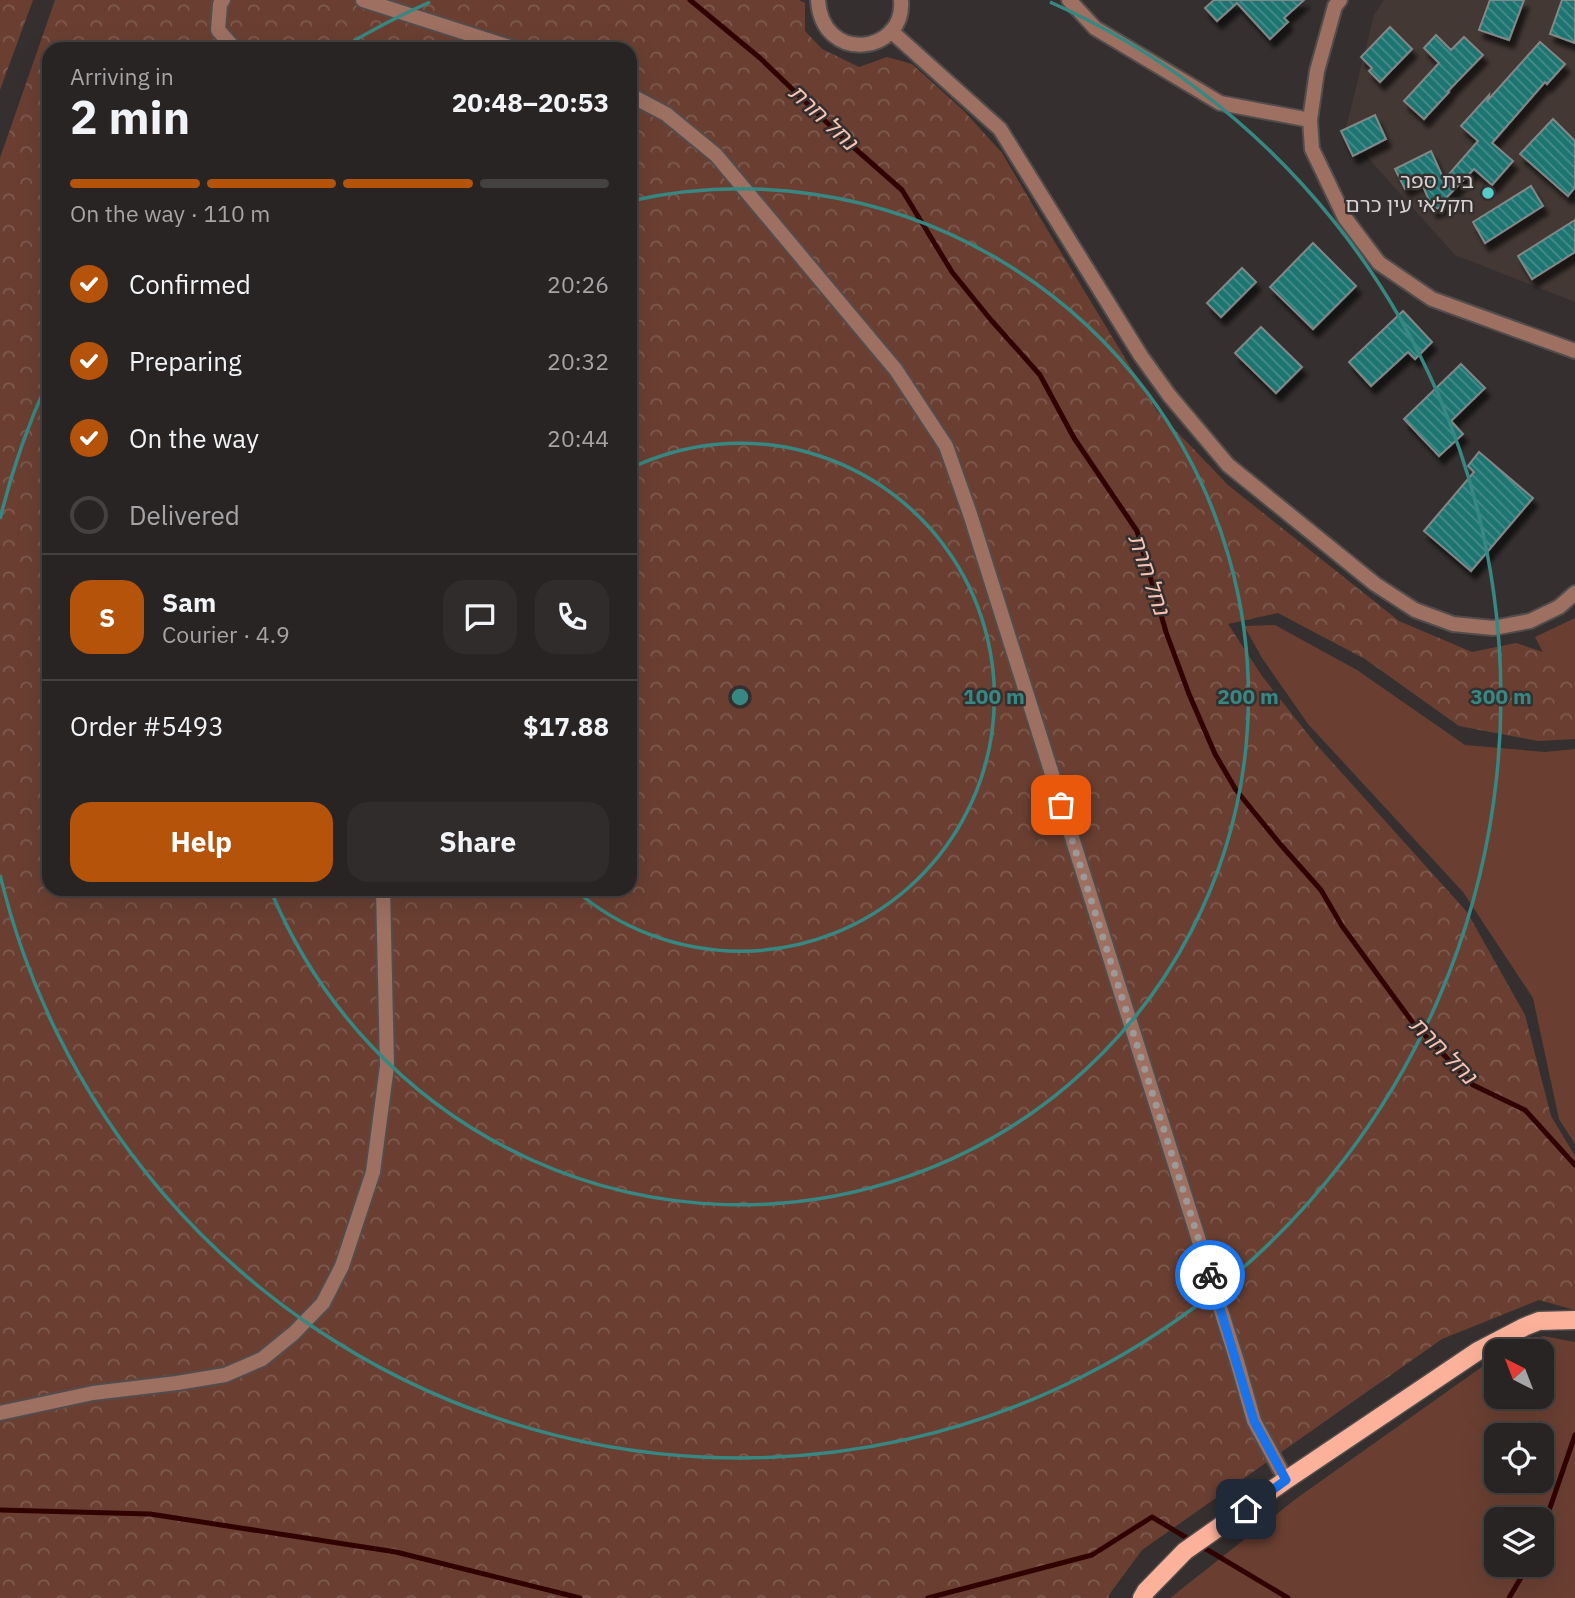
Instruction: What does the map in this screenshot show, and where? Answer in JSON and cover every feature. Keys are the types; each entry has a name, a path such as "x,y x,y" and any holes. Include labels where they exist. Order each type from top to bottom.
{"main road":[{"path":"1142,1598 1185,1551 1478,1351 1539,1321 1575,1320"}],"street":[{"path":"223,0 220,4 218,30 229,42"},
{"path":"362,0 494,42"},
{"path":"818,0 820,15 826,28 839,40 852,45 867,45 881,40 891,31 899,19 901,0"},
{"path":"1069,0 1095,28 1220,103 1310,120"},
{"path":"1335,2 1317,71 1310,120 1312,149 1345,218 1379,263 1432,299 1575,351"},
{"path":"891,31 1000,129 1142,356 1169,395 1228,465 1375,584 1415,610 1453,624 1493,628 1530,621 1559,607 1575,593"},
{"path":"637,99 666,114 716,155 895,370 946,446 1254,1421 1286,1480"},
{"path":"0,1413 93,1393 225,1375 262,1359 294,1333 323,1303 342,1266 373,1172 387,1066 383,896"}],"shaded area":[{"name":"בית ספר חקלאי עין כרם","path":"1384,0 1575,0 1575,302 1455,255 1345,132 1374,15"}],"green space":[{"path":"0,0 33,0 0,90"},
{"path":"55,0 799,0 805,3 805,31 822,49 859,67 887,57 912,64 964,111 1002,153 1157,411 1228,485 1399,621 1472,652 1516,643 1567,660 1575,691 1575,739 1538,741 1459,726 1365,659 1278,613 1228,624 1262,676 1314,742 1467,912 1525,1015 1551,1116 1575,1156 1575,1310 1539,1300 1442,1339 1142,1550 1108,1598 0,1598 0,158"},
{"path":"1575,618 1575,714 1535,637"},
{"path":"1275,625 1357,670 1465,745 1545,752 1575,749 1575,1144 1559,1119 1533,998 1463,892 1308,724 1262,658 1244,626"},
{"path":"1543,1336 1575,1342 1575,1598 1170,1598 1297,1498 1484,1365 1484,1409 1554,1409 1554,1339 1537,1339"}],"building":[{"path":"1214,0 1304,0 1284,18 1288,22 1270,39 1237,3 1217,21 1205,8"},
{"path":"1490,0 1524,0 1509,40 1479,30"},
{"path":"1562,0 1575,0 1575,43 1550,34"},
{"path":"1390,27 1412,49 1380,82 1369,71 1372,68 1361,57"},
{"path":"1436,35 1451,50 1464,37 1483,55 1424,119 1404,101 1439,63 1424,48"},
{"path":"1540,42 1565,64 1547,84 1545,82 1492,143 1513,161 1492,185 1474,169 1446,198 1449,204 1433,210 1421,181 1405,189 1395,169 1431,151 1444,180 1478,141 1461,126"},
{"path":"1375,115 1386,139 1353,156 1341,131"},
{"path":"1553,119 1575,141 1575,187 1568,196 1520,154"},
{"path":"1531,186 1543,206 1485,243 1473,222"},
{"path":"1575,220 1575,252 1532,279 1518,256"},
{"path":"1313,243 1356,286 1313,329 1270,287"},
{"path":"1242,268 1256,282 1221,317 1207,303"},
{"path":"1403,311 1432,342 1415,359 1408,352 1371,386 1349,362"},
{"path":"1261,327 1302,367 1276,393 1235,353"},
{"path":"1461,364 1485,388 1451,421 1463,434 1439,456 1404,419"},
{"path":"1479,452 1533,498 1471,571 1424,531 1474,472 1468,466"}],"waterway":[{"name":"נחל חרת","path":"690,0 760,58 902,190 952,272 1040,375 1074,438 1137,531 1166,632 1189,694 1215,754 1236,790 1321,890 1342,926 1413,1023 1473,1085 1525,1110 1575,1165"},
{"path":"1550,1507 1575,1435"},
{"path":"0,1510 150,1514 396,1552 580,1598"},
{"path":"928,1598 1092,1555 1152,1517 1192,1541"},
{"path":"1201,1546 1288,1598"},
{"path":"1509,1598 1521,1577"}],"way so far":[{"path":"1061,805 1210,1275"}],"place":[{"name":"בית ספר חקלאי עין כרם","path":"1488,193"}],"route":[{"path":"1210,1275 1254,1421 1286,1480 1246,1509"}]}
